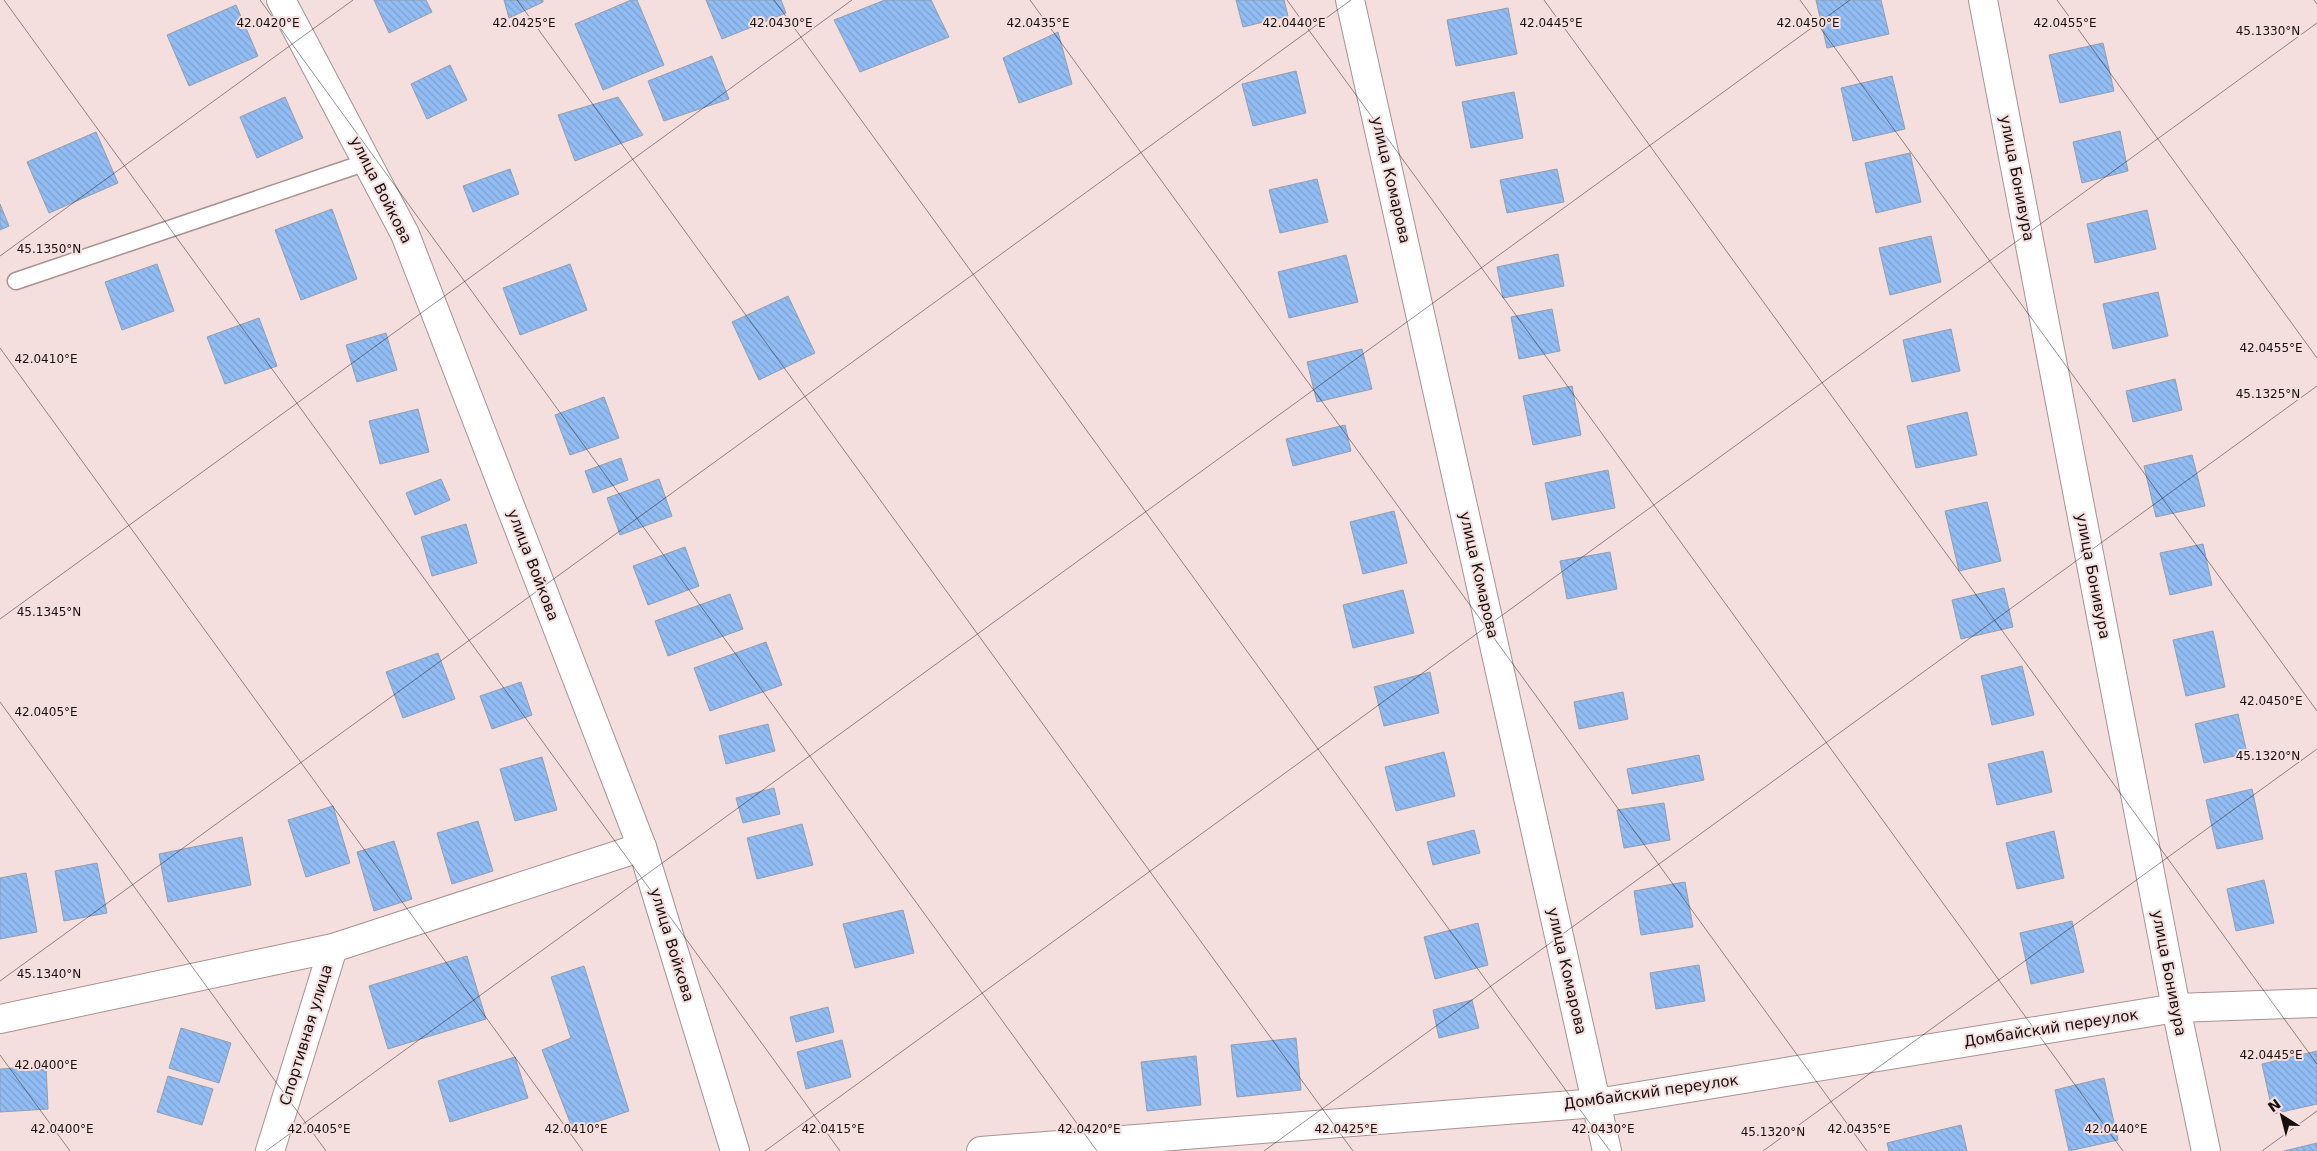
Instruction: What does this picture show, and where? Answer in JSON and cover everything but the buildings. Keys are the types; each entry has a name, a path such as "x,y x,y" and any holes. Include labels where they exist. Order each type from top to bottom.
{"street":[{"name":"улица Комарова","path":"1350,0 1607,1151"},
{"name":"улица Бонивура","path":"1982,0 2176,1008 2206,1151"},
{"name":"улица Войкова","path":"284,1 405,234 642,847 735,1151"},
{"path":"0,1020 333,948 642,847"},
{"name":"Спортивная улица","path":"270,1151 333,948"},
{"name":"Домбайский переулок","path":"981,1151 1597,1103 2176,1008 2317,1003"}],"lane":[{"path":"16,282 367,162"}]}
